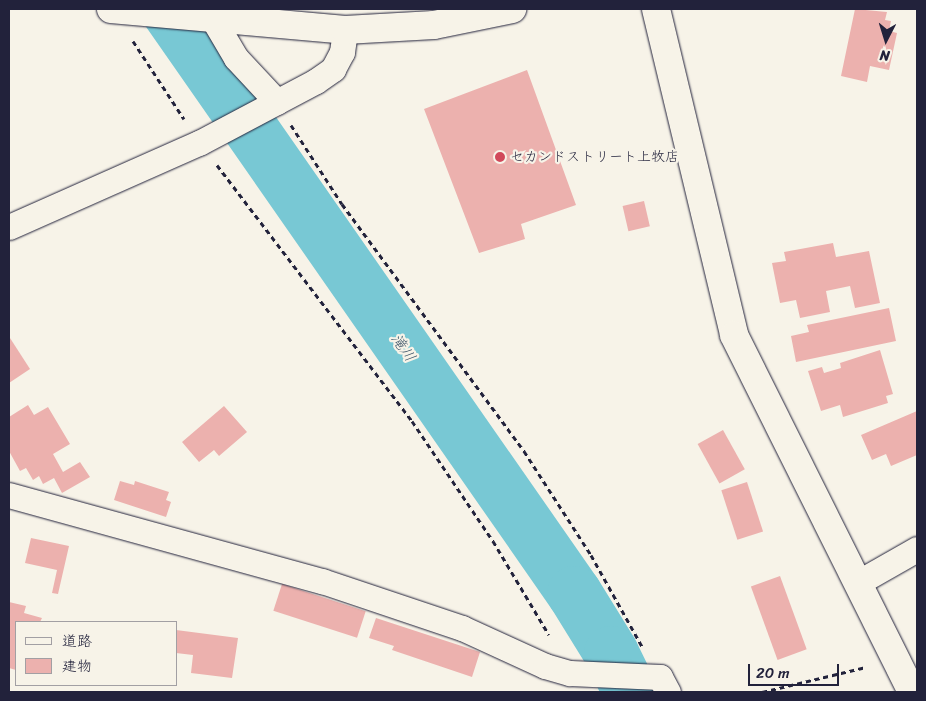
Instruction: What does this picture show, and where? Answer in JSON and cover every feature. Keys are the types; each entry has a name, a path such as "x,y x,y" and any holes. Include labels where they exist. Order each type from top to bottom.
{"street":[{"path":"112,9 345,30 434,25 512,9"},
{"path":"656,9 734,335 859,582 912,692"},
{"path":"213,19 236,58 277,102"},
{"path":"9,227 199,143 277,102 333,69 342,52 345,30"},
{"path":"9,494 322,581 462,628 545,666 570,672 664,684"},
{"path":"859,582 917,550"}],"path":[{"path":"112,9 199,143 412,421 493,541 570,672"},
{"path":"277,102 342,204 530,459 591,555 664,684"},
{"path":"762,692 897,660"}],"building":[{"path":"855,9 887,12 885,20 891,21 889,31 897,33 889,70 870,66 867,82 841,76"},
{"name":"セカンドストリート上牧店","path":"527,70 576,205 521,224 525,239 479,253 424,109"},
{"path":"644,201 650,226 628,231 623,206"},
{"path":"833,243 836,257 869,251 880,303 855,308 850,286 826,291 830,312 800,318 796,300 780,303 772,263 786,261 784,252"},
{"path":"889,308 896,341 796,362 791,336 809,332 807,325"},
{"path":"9,339 30,369 9,383"},
{"path":"880,350 893,394 886,396 888,403 843,417 840,405 821,411 808,371 822,367 824,373 841,368 840,363"},
{"path":"28,405 34,415 48,407 70,444 53,454 63,472 80,462 90,477 62,493 54,478 43,484 39,476 33,480 26,468 20,471 9,451 9,417"},
{"path":"224,406 247,432 219,456 214,450 199,462 182,442"},
{"path":"917,411 917,455 891,466 886,454 872,460 861,435"},
{"path":"723,430 745,469 719,483 698,444"},
{"path":"120,481 134,485 135,481 169,492 166,500 171,502 166,517 114,500"},
{"path":"747,482 763,531 737,540 721,490"},
{"path":"31,538 69,546 58,594 52,593 57,570 25,563"},
{"path":"780,576 807,649 778,660 751,587"},
{"path":"282,584 366,611 357,638 273,611"},
{"path":"9,602 26,606 24,613 42,618 40,621 15,621 15,670 9,668"},
{"path":"376,618 480,652 472,677 392,650 394,646 369,638"},
{"path":"178,630 238,638 232,678 191,673 193,655 178,653"}],"waterway":[{"name":"滝川","path":"167,9 574,593 611,653 630,692"}],"place":[{"name":"セカンドストリート上牧店","path":"500,157"}]}
